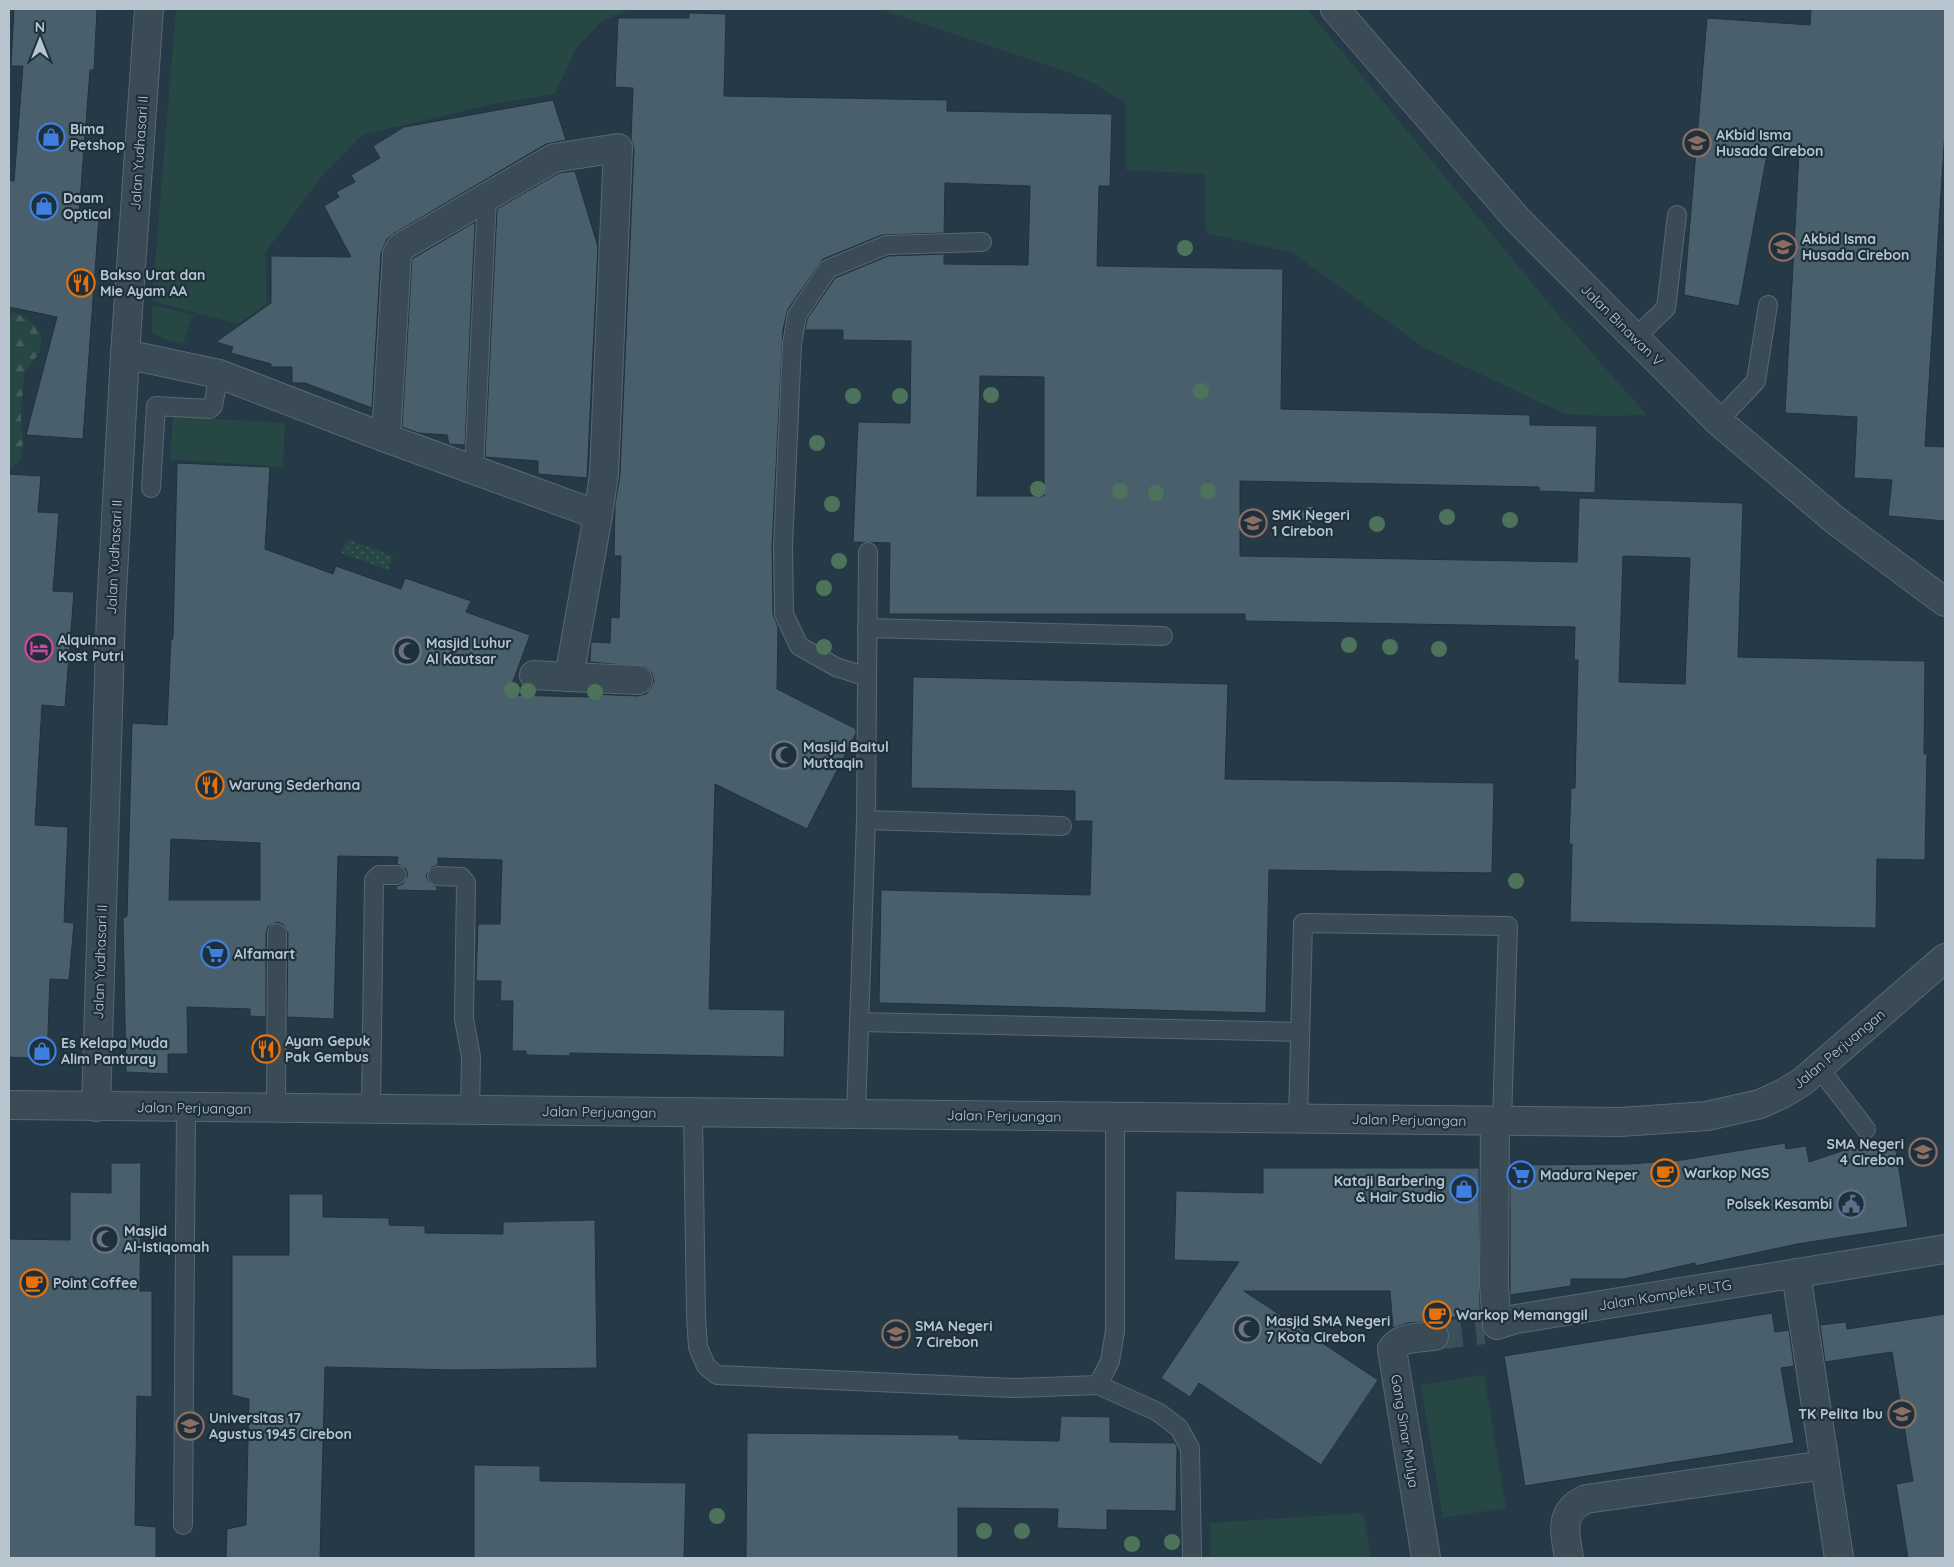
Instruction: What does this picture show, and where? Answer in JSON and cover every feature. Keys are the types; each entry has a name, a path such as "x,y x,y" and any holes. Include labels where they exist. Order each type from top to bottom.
{"street":[{"name":"Jalan Yudhasari II","path":"96,1107 112,611 125,354 149,9"},
{"name":"Jalan Binawan V","path":"1335,9 1516,218 1718,421 1835,520 1945,602"},
{"path":"386,438 397,254 407,242 554,158 618,148 604,474 569,677"},
{"path":"125,354 219,374 386,438 598,515"},
{"path":"534,675 638,680"},
{"name":"Jalan Perjuangan","path":"9,1105 1630,1122 1707,1116 1760,1104 1802,1082 1820,1068 1945,958"},
{"name":"Jalan Komplek PLTG","path":"1499,1121 1494,1284 1490,1328 1516,1319 1945,1249"},
{"path":"1796,1273 1839,1558"},
{"name":"Gang Sinar Mulya","path":"1426,1558 1392,1349 1402,1340 1434,1336"},
{"path":"1569,1558 1565,1522 1568,1513 1576,1504 1586,1499 1825,1465"}],"lane":[{"path":"474,470 487,197"},
{"path":"1635,338 1666,308 1677,215"},
{"path":"866,677 836,667 799,646 784,614 784,526 792,344 797,315 828,269 886,245 982,242"},
{"path":"1718,421 1756,381 1768,305"},
{"path":"151,488 156,406 210,409 213,406 219,374"},
{"path":"856,1114 866,820 868,552"},
{"path":"866,628 1163,636"},
{"path":"866,820 1062,826"},
{"path":"370,1109 374,880 379,875 397,875"},
{"path":"437,876 461,877 466,883 464,1019 471,1057 470,1110"},
{"path":"1298,1119 1303,923 1508,926 1499,1121"},
{"path":"276,1108 277,933"},
{"path":"859,1022 1300,1032"},
{"path":"1820,1068 1866,1129"},
{"path":"183,1525 186,1107"},
{"path":"693,1113 698,1348 706,1366 716,1375 1013,1388 1098,1385 1158,1412 1179,1428 1190,1448 1192,1558"},
{"path":"1098,1385 1110,1361 1115,1331 1115,1117"}],"green space":[{"path":"176,9 631,9 602,21 576,48 555,94 489,105 362,135 321,177 265,253 267,303 238,324 152,301"},
{"path":"879,9 1307,9 1560,317 1647,415 1605,416 1565,414 1423,347 1293,253 1206,233 1205,174 1126,170 1126,103 1091,82 1073,74"},
{"path":"152,305 193,315 183,344 165,339 152,332"},
{"path":"9,312 20,315 28,320 42,336 39,353 24,374 21,416 23,442 21,459 9,469"},
{"path":"173,416 285,423 283,467 170,459"},
{"path":"346,539 393,556 388,570 341,553"},
{"path":"1484,1375 1506,1508 1443,1518 1421,1385"},
{"path":"1363,1513 1371,1558 1210,1558 1210,1523"}],"building":[{"path":"14,9 97,9 94,70 90,70 79,214 99,216 83,439 26,435 57,317 9,307 9,180 14,181 23,66 11,66"},
{"path":"1811,9 1945,9 1945,130 1925,446 1945,447 1945,521 1888,516 1892,480 1854,478 1857,417 1785,413 1799,153 1768,149 1739,306 1684,295 1707,18 1810,25"},
{"path":"689,13 726,14 724,96 947,100 947,111 1112,114 1110,186 1099,186 1097,266 1283,269 1281,409 1530,415 1530,425 1597,426 1595,493 1539,491 1539,487 1240,481 1240,556 1577,562 1579,498 1743,503 1738,657 1925,661 1924,754 1927,754 1925,860 1877,859 1876,928 1570,922 1572,844 1569,844 1571,788 1575,788 1578,660 1574,660 1575,627 1245,621 1245,614 889,614 890,543 853,542 858,422 910,423 911,341 843,340 843,330 805,330 807,319 835,278 888,256 944,254 944,264 1028,265 1030,186 945,183 944,233 882,235 823,259 788,309 783,329 772,546 773,614 778,627 777,689 856,729 856,733 807,829 715,784 709,1009 785,1010 784,1057 570,1053 570,1056 526,1055 526,1051 512,1051 513,1001 500,1001 501,981 476,981 478,924 500,924 502,860 438,858 438,865 432,867 426,875 428,881 437,887 437,891 396,890 397,886 403,884 408,875 406,869 397,864 398,857 338,856 334,1019 287,1017 288,933 283,924 277,922 268,927 266,933 266,1017 250,1016 250,1009 187,1007 188,1054 168,1054 168,1074 126,1072 123,918 127,916 132,723 167,725 171,639 173,639 177,463 270,467 265,549 333,574 336,566 401,589 405,578 471,601 466,612 530,635 508,695 589,697 589,694 637,696 646,694 651,688 654,681 652,673 646,667 590,662 591,642 610,643 611,617 619,618 621,556 614,556 615,504 620,475 634,149 631,140 633,88 615,87 618,18 689,18","holes":["980,376 1044,377 1044,496 977,496","1623,556 1690,558 1685,684 1619,682","171,839 260,843 260,900 169,900"]},
{"path":"553,100 566,140 546,144 387,239 381,253 372,408 305,383 292,383 292,367 271,367 271,364 231,353 233,347 216,342 271,303 271,256 351,257 324,206 339,197 336,192 355,182 351,175 380,158 373,146 404,127"},
{"path":"575,171 598,247 587,478 538,474 538,461 485,457 497,209 559,173"},
{"path":"475,222 465,445 449,444 447,435 419,433 402,427 412,259"},
{"path":"9,474 41,476 38,512 59,513 53,591 74,592 65,707 42,705 35,825 68,827 64,922 74,923 69,980 50,979 47,1059 9,1057"},
{"path":"913,677 1228,684 1225,779 1494,783 1492,873 1269,870 1266,1013 879,1003 881,890 1090,895 1092,821 1075,821 1075,791 911,788"},
{"path":"1785,1143 1786,1149 1806,1146 1809,1162 1857,1146 1859,1151 1895,1144 1908,1227 1797,1244 1695,1266 1695,1263 1624,1279 1571,1279 1571,1286 1510,1295 1510,1165 1629,1164 1682,1160"},
{"path":"111,1163 141,1163 140,1291 152,1291 152,1397 137,1396 135,1525 156,1527 156,1558 9,1558 9,1239 70,1240 70,1192 111,1193"},
{"path":"1263,1168 1479,1168 1480,1311 1438,1321 1408,1323 1393,1328 1390,1291 1244,1291 1378,1380 1321,1465 1199,1383 1190,1397 1161,1378 1239,1262 1174,1260 1176,1191 1263,1193"},
{"path":"289,1194 323,1194 323,1217 389,1218 389,1225 425,1226 425,1233 503,1234 503,1222 595,1220 597,1368 455,1370 325,1367 320,1558 226,1558 227,1529 246,1525 249,1399 232,1395 232,1255 289,1255"},
{"path":"1772,1313 1775,1332 1789,1330 1794,1366 1781,1368 1794,1443 1525,1486 1504,1356"},
{"path":"1945,1314 1945,1558 1908,1558 1896,1484 1913,1481 1892,1352 1825,1362 1820,1325 1846,1322 1847,1329"},
{"path":"1061,1416 1110,1417 1110,1442 1175,1443 1177,1447 1176,1511 1107,1510 1107,1530 1057,1528 1058,1509 958,1508 958,1558 746,1558 747,1433 959,1435 959,1439 1059,1441"},
{"path":"474,1465 540,1466 540,1481 686,1483 684,1558 474,1558"}],"tunnel":[{"path":"1434,1336 1484,1330"}],"place":[{"name":"Bima Petshop","path":"51,137"},
{"name":"AKbid Isma Husada Cirebon","path":"1697,143"},
{"name":"Daam Optical","path":"44,206"},
{"name":"Akbid Isma Husada Cirebon","path":"1783,247"},
{"name":"Bakso Urat dan Mie Ayam AA","path":"81,283"},
{"name":"SMK Negeri 1 Cirebon","path":"1253,523"},
{"name":"Alquinna Kost Putri","path":"39,648"},
{"name":"Masjid Luhur Al Kautsar","path":"407,651"},
{"name":"Masjid Baitul Muttaqin","path":"784,755"},
{"name":"Warung Sederhana","path":"210,785"},
{"name":"Alfamart","path":"215,954"},
{"name":"Ayam Gepuk Pak Gembus","path":"266,1049"},
{"name":"Es Kelapa Muda Alim Panturay","path":"42,1051"},
{"name":"SMA Negeri 4 Cirebon","path":"1923,1152"},
{"name":"Warkop NGS","path":"1665,1173"},
{"name":"Madura Neper","path":"1521,1175"},
{"name":"Kataji Barbering & Hair Studio","path":"1464,1189"},
{"name":"Polsek Kesambi","path":"1851,1204"},
{"name":"Masjid Al-Istiqomah","path":"105,1239"},
{"name":"Point Coffee","path":"34,1283"},
{"name":"Warkop Memanggil","path":"1437,1315"},
{"name":"Masjid SMA Negeri 7 Kota Cirebon","path":"1247,1329"},
{"name":"SMA Negeri 7 Cirebon","path":"896,1334"},
{"name":"TK Pelita Ibu","path":"1902,1414"},
{"name":"Universitas 17 Agustus 1945 Cirebon","path":"190,1426"}]}
